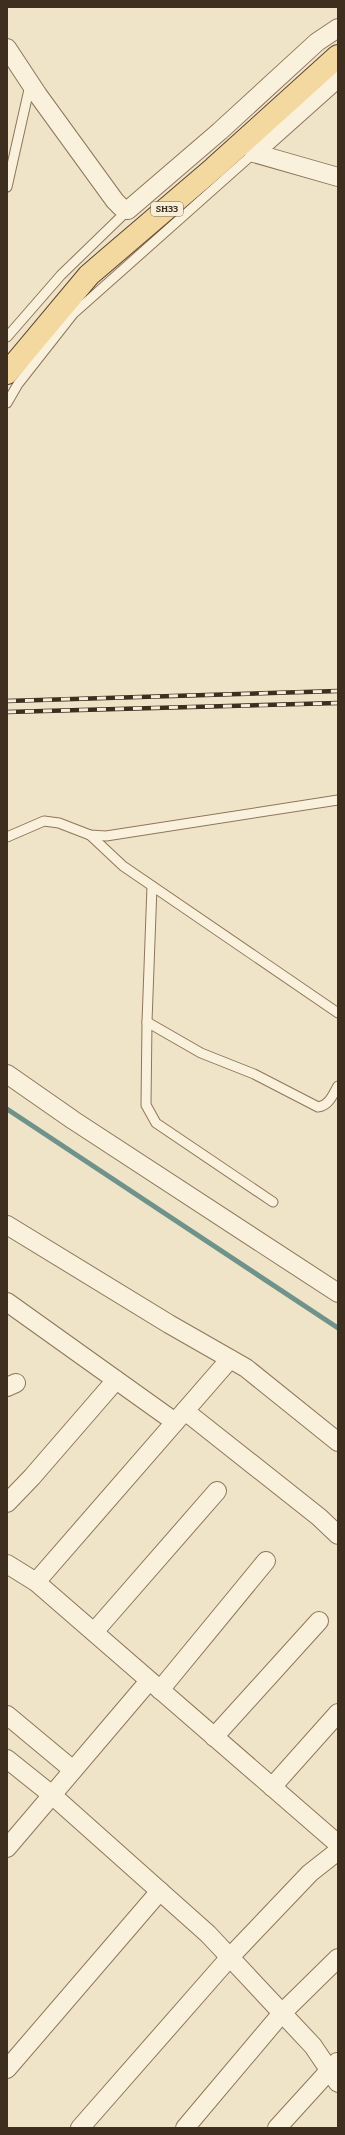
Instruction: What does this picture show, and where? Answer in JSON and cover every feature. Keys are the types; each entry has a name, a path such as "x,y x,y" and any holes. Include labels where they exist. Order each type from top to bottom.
{"main road":[{"name":"SH33","path":"7,373 89,276 214,168 338,56"}],"street":[{"path":"7,48 115,201 122,208 128,210 136,205 220,131 317,42 338,28"},
{"path":"254,153 338,78"},
{"path":"254,153 338,177"},
{"path":"7,1074 80,1124 338,1293"},
{"path":"7,1225 168,1324 246,1368 338,1442"},
{"path":"7,1302 116,1380 180,1417 319,1517 338,1535"},
{"path":"36,1582 230,1359"},
{"path":"7,1503 32,1477 116,1380"},
{"path":"94,1632 217,1491"},
{"path":"7,1848 73,1770 154,1686 266,1561"},
{"path":"7,1564 36,1582 154,1686 338,1844"},
{"path":"214,1737 319,1621"},
{"path":"272,1787 338,1714"},
{"path":"7,1715 73,1770"},
{"path":"7,1759 52,1795 208,1934 335,2071 277,2128"},
{"path":"80,2128 230,1957 310,1873 338,1852"},
{"path":"7,2069 160,1891"},
{"path":"185,2128 282,2013 338,1958"}],"lane":[{"path":"7,187 31,84"},
{"path":"7,403 18,384 73,314 170,230 254,153"},
{"path":"7,337 61,275 128,210"},
{"path":"7,837 44,821 59,823 90,835 106,836 338,800"},
{"path":"90,835 123,866 338,1013"},
{"path":"152,886 146,1022 146,1105 150,1115 156,1123 272,1202"},
{"path":"146,1022 201,1053 254,1074 318,1107 327,1103 338,1086"}],"waterway":[{"path":"7,1109 338,1328"}],"railway":[{"path":"7,701 338,691"},
{"path":"7,712 338,703"}]}
